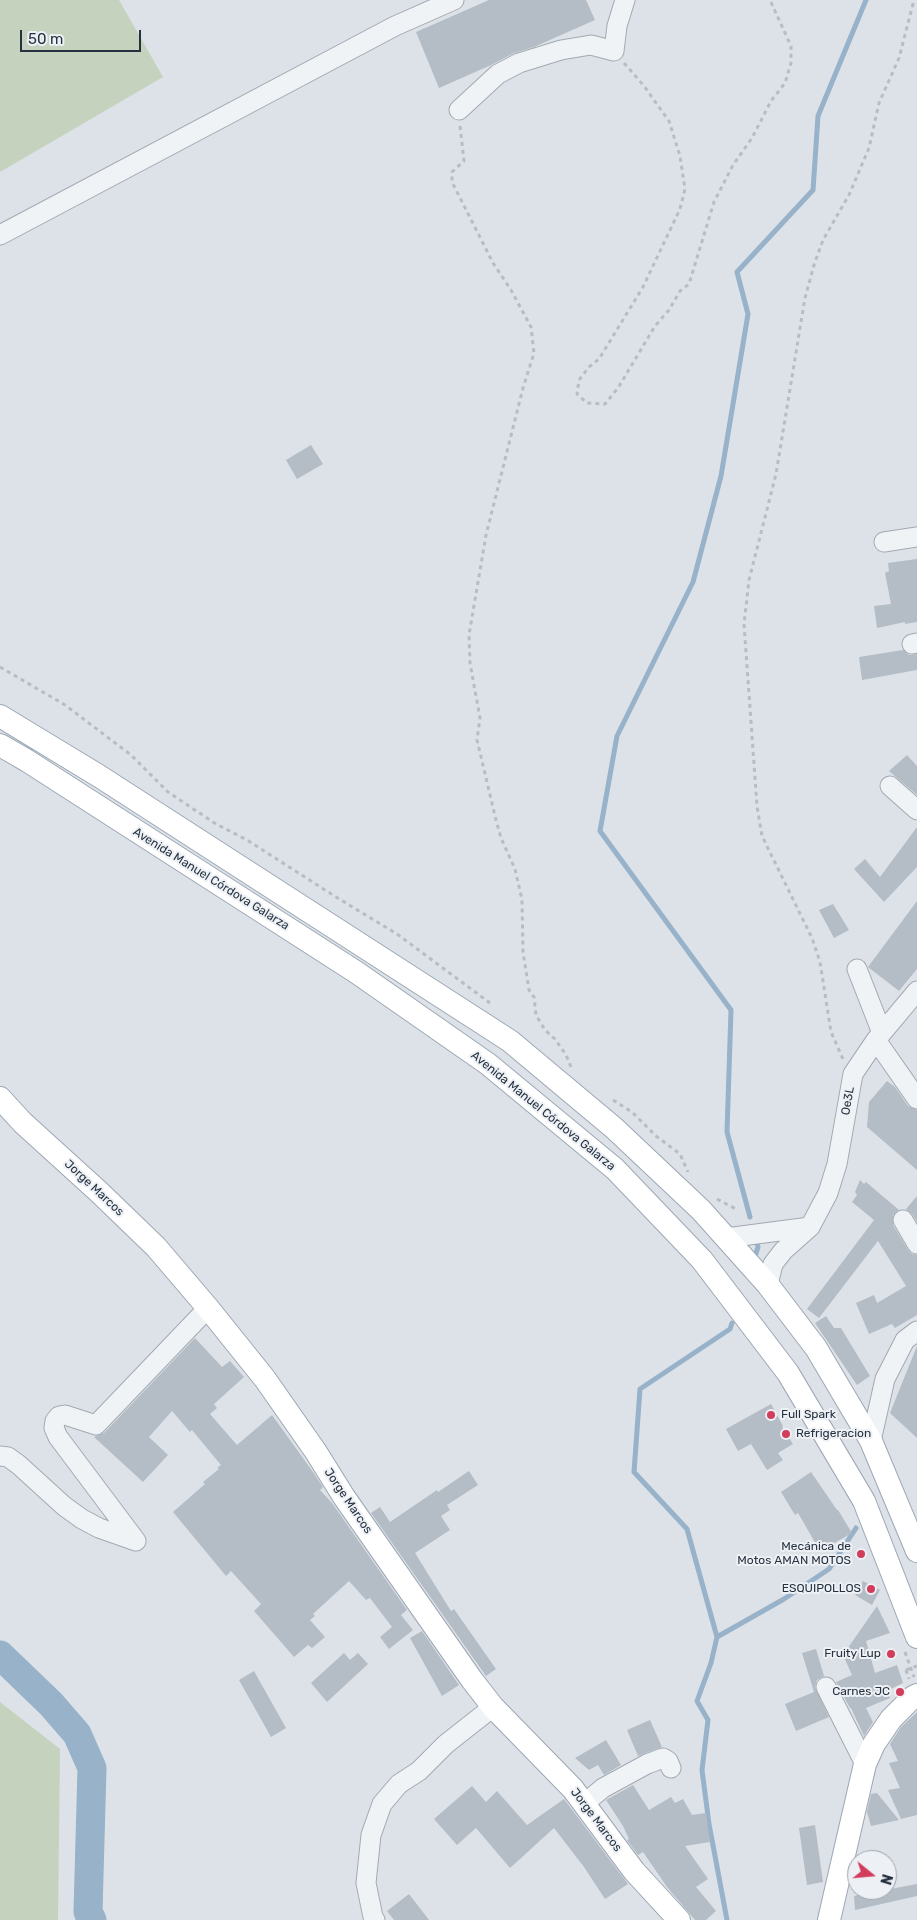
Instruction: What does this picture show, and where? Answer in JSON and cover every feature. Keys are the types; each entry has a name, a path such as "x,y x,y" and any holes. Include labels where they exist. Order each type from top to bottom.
{"main road":[{"name":"Avenida Manuel Córdova Galarza","path":"0,716 99,776 510,1042 614,1128 701,1210 768,1285 816,1348 871,1441 910,1519 917,1551"},
{"name":"Avenida Manuel Córdova Galarza","path":"0,745 372,983 488,1064 615,1169 702,1260 788,1373 864,1501 910,1641"},
{"path":"85,799 99,776"},
{"name":"Jorge Marcos","path":"0,1098 23,1123 156,1247 208,1308 265,1379 316,1452 344,1497 472,1680 493,1706 585,1803 634,1871 679,1920"},
{"path":"829,1920 865,1764 874,1744 891,1719 912,1697 916,1690"}],"street":[{"path":"0,235 394,26 454,0"},
{"path":"459,110 498,74 519,64 561,50 591,45 614,51 617,26 625,0"},
{"path":"884,542 917,536"},
{"path":"890,786 917,810"},
{"path":"857,969 879,1037 917,1099"},
{"name":"Oe3L","path":"768,1285 773,1264 783,1251 810,1227 828,1193 837,1164 853,1074 879,1037 917,991"},
{"path":"903,1220 917,1244"},
{"path":"726,1238 810,1227"},
{"path":"0,1456 8,1457 64,1506 82,1519 99,1528 136,1541 58,1437 54,1428 55,1421 59,1416 65,1415 96,1425 208,1308"},
{"path":"871,1441 884,1379 905,1340 917,1331"},
{"path":"826,1687 865,1764"},
{"path":"375,1920 366,1883 371,1835 382,1804 399,1784 419,1771 446,1744 493,1706"},
{"path":"585,1803 603,1788 647,1764 663,1758 668,1761 671,1768"}],"path":[{"path":"614,51 644,86 669,121 680,156 685,189 680,209 669,236 643,287 599,359 589,367 579,380 577,394 587,403 605,404 618,388 655,326 669,310 680,292 689,284 714,202 733,166 752,138 771,101 784,83 792,63 791,46 770,0"},
{"path":"853,1074 842,1058 832,1032 820,962 812,938 762,836 757,806 744,624 749,580 776,474 805,298 823,240 849,195 869,148 879,103 899,58 914,0"},
{"path":"459,110 464,161 452,172 452,182 493,263 511,290 531,327 534,353 523,388 486,535 469,635 470,663 480,718 477,740 501,838 515,869 522,900 523,952 529,990 534,997 536,1015 545,1030 555,1039 566,1055 572,1069 565,1064"},
{"path":"0,667 65,705 131,756 168,792 216,824 248,840 397,934 491,1004"},
{"path":"610,1098 632,1112 656,1136 680,1154 692,1178"},
{"path":"711,1196 736,1209"},
{"path":"910,1641 916,1690"},
{"path":"906,1670 917,1666"}],"green space":[{"path":"0,0 119,0 163,77 0,172"},
{"path":"0,1702 60,1749 58,1920 0,1920"}],"building":[{"path":"489,0 586,0 595,20 534,47 514,53 439,88 416,32"},
{"path":"311,445 323,464 297,479 286,460"},
{"path":"917,559 917,622 905,624 905,622 877,628 874,606 891,604 885,573 889,571 888,563"},
{"path":"903,650 909,655 917,654 917,670 862,680 859,657"},
{"path":"907,755 917,766 917,795 889,771"},
{"path":"917,827 917,867 884,902 854,869 865,859 880,877"},
{"path":"917,901 917,969 899,991 868,967"},
{"path":"833,904 849,930 834,938 819,910"},
{"path":"887,1081 895,1087 908,1106 917,1110 917,1170 867,1127 869,1102"},
{"path":"860,1180 864,1184 866,1182 899,1210 893,1215 893,1225 908,1250 912,1254 917,1255 917,1315 895,1328 892,1324 869,1334 856,1303 874,1295 877,1303 906,1286 878,1241 819,1318 807,1309 874,1220 852,1202 857,1195 855,1192"},
{"path":"917,1196 917,1222 906,1209"},
{"path":"826,1316 834,1328 841,1328 870,1376 857,1385 815,1323"},
{"path":"195,1338 222,1367 230,1361 244,1377 214,1404 217,1408 210,1414 237,1445 272,1415 323,1487 320,1490 332,1503 407,1610 401,1615 413,1630 389,1649 380,1637 392,1627 370,1598 366,1600 349,1581 313,1614 315,1616 310,1620 325,1637 312,1648 308,1645 294,1657 254,1611 261,1604 231,1571 226,1576 173,1512 205,1484 203,1482 219,1469 217,1468 221,1465 192,1430 190,1432 172,1411 149,1437 168,1455 143,1482 94,1437 104,1433"},
{"path":"917,1346 917,1438 890,1413"},
{"path":"771,1404 793,1444 778,1453 783,1460 767,1470 751,1444 738,1451 726,1429"},
{"path":"469,1471 478,1485 447,1505 450,1510 441,1516 450,1530 415,1553 451,1611 454,1609 496,1669 486,1676 371,1513 380,1507 390,1522"},
{"path":"811,1472 852,1533 820,1551 798,1513 795,1515 781,1492"},
{"path":"863,1581 880,1590 872,1605 855,1595"},
{"path":"877,1606 890,1633 866,1641 875,1673 897,1665 903,1683 887,1691 890,1698 866,1708 873,1722 864,1736 836,1682 852,1675 843,1655"},
{"path":"422,1631 459,1685 442,1696 410,1638"},
{"path":"816,1649 824,1676 817,1680 815,1687 829,1717 796,1731 785,1704 814,1692 802,1653"},
{"path":"344,1653 350,1660 358,1653 368,1664 327,1702 311,1683"},
{"path":"254,1671 286,1728 271,1737 239,1680"},
{"path":"917,1712 917,1815 901,1819 888,1790 900,1788 889,1763 898,1761 890,1744 901,1727"},
{"path":"650,1720 662,1747 638,1756 627,1730"},
{"path":"606,1740 621,1765 604,1775 598,1765 589,1770 575,1758"},
{"path":"633,1785 649,1810 671,1797 675,1803 683,1799 692,1815 706,1813 710,1842 685,1846 708,1879 696,1887 716,1911 706,1920 695,1920 667,1887 643,1852 638,1855 627,1840 629,1839 623,1826 606,1800"},
{"path":"472,1786 486,1802 497,1791 527,1825 564,1799 628,1884 605,1899 584,1867 554,1828 510,1868 476,1828 457,1845 434,1819"},
{"path":"877,1793 899,1820 871,1826 867,1812 871,1794"},
{"path":"815,1825 823,1882 807,1885 799,1828"},
{"path":"917,1884 917,1896 855,1910 854,1900 897,1900 897,1888"},
{"path":"409,1894 429,1920 394,1920 387,1911"}],"waterway":[{"path":"750,1217 727,1132 731,1010 600,831 617,736 693,582 721,476 748,314 737,272 813,190 818,116 866,0"},
{"path":"754,1260 758,1247 757,1243"},
{"path":"727,1920 709,1824 702,1770 708,1720 697,1701 711,1663 717,1637 687,1529 634,1472 640,1389 730,1329 732,1323"},
{"path":"717,1637 784,1599 829,1569 856,1528"},
{"path":"0,1655 51,1704 77,1734 92,1768 88,1912 92,1920"}],"place":[{"name":"Full Spark","path":"771,1415"},
{"name":"Refrigeracion","path":"786,1434"},
{"name":"Mecánica de Motos AMAN MOTOS","path":"861,1554"},
{"name":"ESQUIPOLLOS","path":"871,1589"},
{"name":"Fruity Lup","path":"891,1654"},
{"name":"Carnes JC","path":"900,1692"}]}
